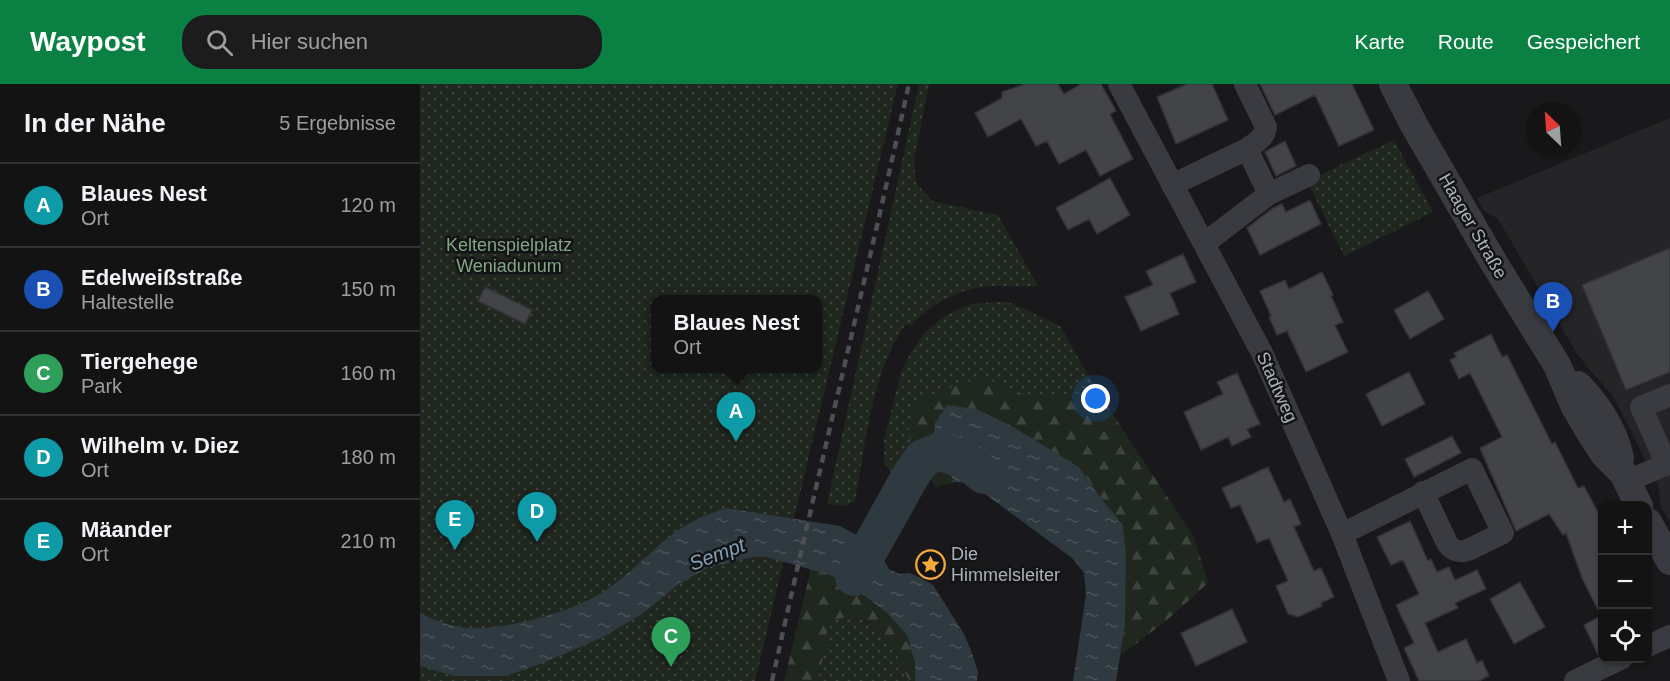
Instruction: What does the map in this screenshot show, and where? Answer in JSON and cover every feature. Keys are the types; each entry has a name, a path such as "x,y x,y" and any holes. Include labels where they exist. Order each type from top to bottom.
{"street":[{"name":"Stadtweg","path":"1119,84 1262,353 1342,534 1398,681"},
{"path":"1172,184 1247,149 1263,137 1266,127 1245,84"},
{"name":"Haager Straße","path":"1393,84 1494,263 1557,365 1588,431 1630,487"},
{"path":"1247,149 1269,194"},
{"path":"1205,243 1269,194 1309,175"},
{"path":"1630,487 1668,464 1641,407 1670,395"},
{"path":"1342,534 1423,492"},
{"path":"1652,530 1670,561"},
{"path":"1652,644 1670,636"},
{"path":"1575,681 1612,663"}],"shaded area":[{"path":"1670,118 1670,522 1661,507 1658,485 1613,396 1576,352 1498,219 1484,211 1477,198"}],"green space":[{"name":"Keltenspielplatz Weniadunum","path":"420,84 898,84 755,681 420,681"},
{"path":"919,84 929,84 914,160 916,183 932,201 998,215 1038,286 995,286 971,289 949,297 929,309 911,325 905,325 884,365 877,387 855,501 844,506 827,504"},
{"path":"1394,140 1433,212 1344,256 1307,181"},
{"path":"1008,302 1060,326 1098,392 1030,398 984,378 963,383 927,397 909,437 913,451 904,477 895,477 884,463 884,439 901,373 910,354 925,332 948,314 971,304"},
{"path":"984,378 1030,397 1098,392 1194,537 1208,583 1166,621 1121,655 1125,626 1126,555 1123,525 1079,467 1008,424 976,409 933,440 941,451 954,482 936,487 914,456 909,437 913,412 927,397 963,383"},
{"path":"811,569 828,574 848,585 894,619 907,635 911,645 915,681 909,681 896,653 882,631 861,620 846,618 828,620 825,650 817,681 784,681"},
{"path":"853,617 873,624 890,640 909,681 817,681 825,650 828,619"}],"water":[{"path":"947,405 976,409 1008,424 1079,467 1123,525 1126,555 1125,626 1116,681 1073,681 1086,595 1084,573 1072,558 970,483 954,482 941,451 933,440 935,423"},
{"name":"Sempt","path":"725,508 840,526 873,544 889,569 899,574 909,573 933,585 964,634 978,672 977,681 915,681 915,663 907,635 886,612 861,593 830,575 767,557 753,557 710,567 680,583 642,614 603,637 506,676 454,676 420,666 420,613 449,625 474,628 509,625 563,611 603,592 681,528"}],"building":[{"path":"1025,84 1058,84 1064,94 1081,84 1101,84 1116,111 1110,114 1133,159 1100,176 1086,150 1059,164 1047,141 1036,146 1021,119 988,137 975,113 1002,98 1002,92"},
{"path":"1187,84 1212,84 1228,120 1176,144 1157,97"},
{"path":"1260,84 1352,84 1374,130 1339,146 1315,95 1275,115"},
{"path":"1285,141 1296,166 1276,176 1265,152"},
{"path":"1110,178 1130,215 1097,234 1089,219 1068,230 1056,208"},
{"path":"1310,200 1321,224 1260,255 1247,228 1282,204 1286,212"},
{"path":"1670,248 1670,372 1626,390 1582,285"},
{"path":"1183,254 1196,282 1170,293 1179,314 1141,331 1125,297 1153,285 1146,271"},
{"path":"1322,272 1343,322 1335,325 1348,352 1306,372 1287,331 1277,335 1260,291 1285,280 1289,289"},
{"path":"485,287 532,310 525,324 478,301"},
{"path":"1428,291 1444,319 1410,339 1394,310"},
{"path":"1491,334 1502,357 1507,355 1552,444 1555,442 1578,488 1584,486 1598,512 1598,610 1582,578 1566,533 1563,535 1549,514 1516,531 1480,448 1502,437 1470,373 1459,379 1450,360 1456,357 1454,353"},
{"path":"1409,372 1425,404 1382,426 1366,394"},
{"path":"1237,373 1260,424 1247,429 1251,437 1232,446 1228,437 1201,450 1184,412 1223,394 1217,382"},
{"path":"1452,436 1461,453 1414,477 1405,459"},
{"path":"1268,467 1284,502 1290,499 1301,524 1294,527 1314,571 1321,568 1334,597 1321,603 1322,606 1298,617 1288,614 1276,586 1288,581 1269,538 1257,543 1240,505 1231,508 1222,488"},
{"path":"1410,521 1428,561 1431,559 1437,572 1449,567 1455,580 1477,570 1486,589 1455,603 1458,608 1425,623 1438,652 1466,639 1477,663 1482,660 1489,676 1479,681 1419,681 1404,648 1414,643 1396,605 1419,594 1403,560 1391,565 1377,537"},
{"path":"1520,582 1545,627 1514,644 1490,599"},
{"path":"1232,609 1247,642 1196,666 1181,633"},
{"path":"1598,618 1598,655 1584,625"}],"waterway":[{"path":"854,577 911,475 923,458 941,451 966,461 984,475"}],"railway":[{"path":"772,681 909,84"}],"place":[{"name":"Edelweißstraße","path":"1553,332"},
{"name":"Blaues Nest","path":"736,442"},
{"name":"Wilhelm v. Diez","path":"537,542"},
{"name":"Mäander","path":"455,550"},
{"name":"Die Himmelsleiter","path":"930,564"},
{"name":"Tiergehege","path":"671,667"}]}
